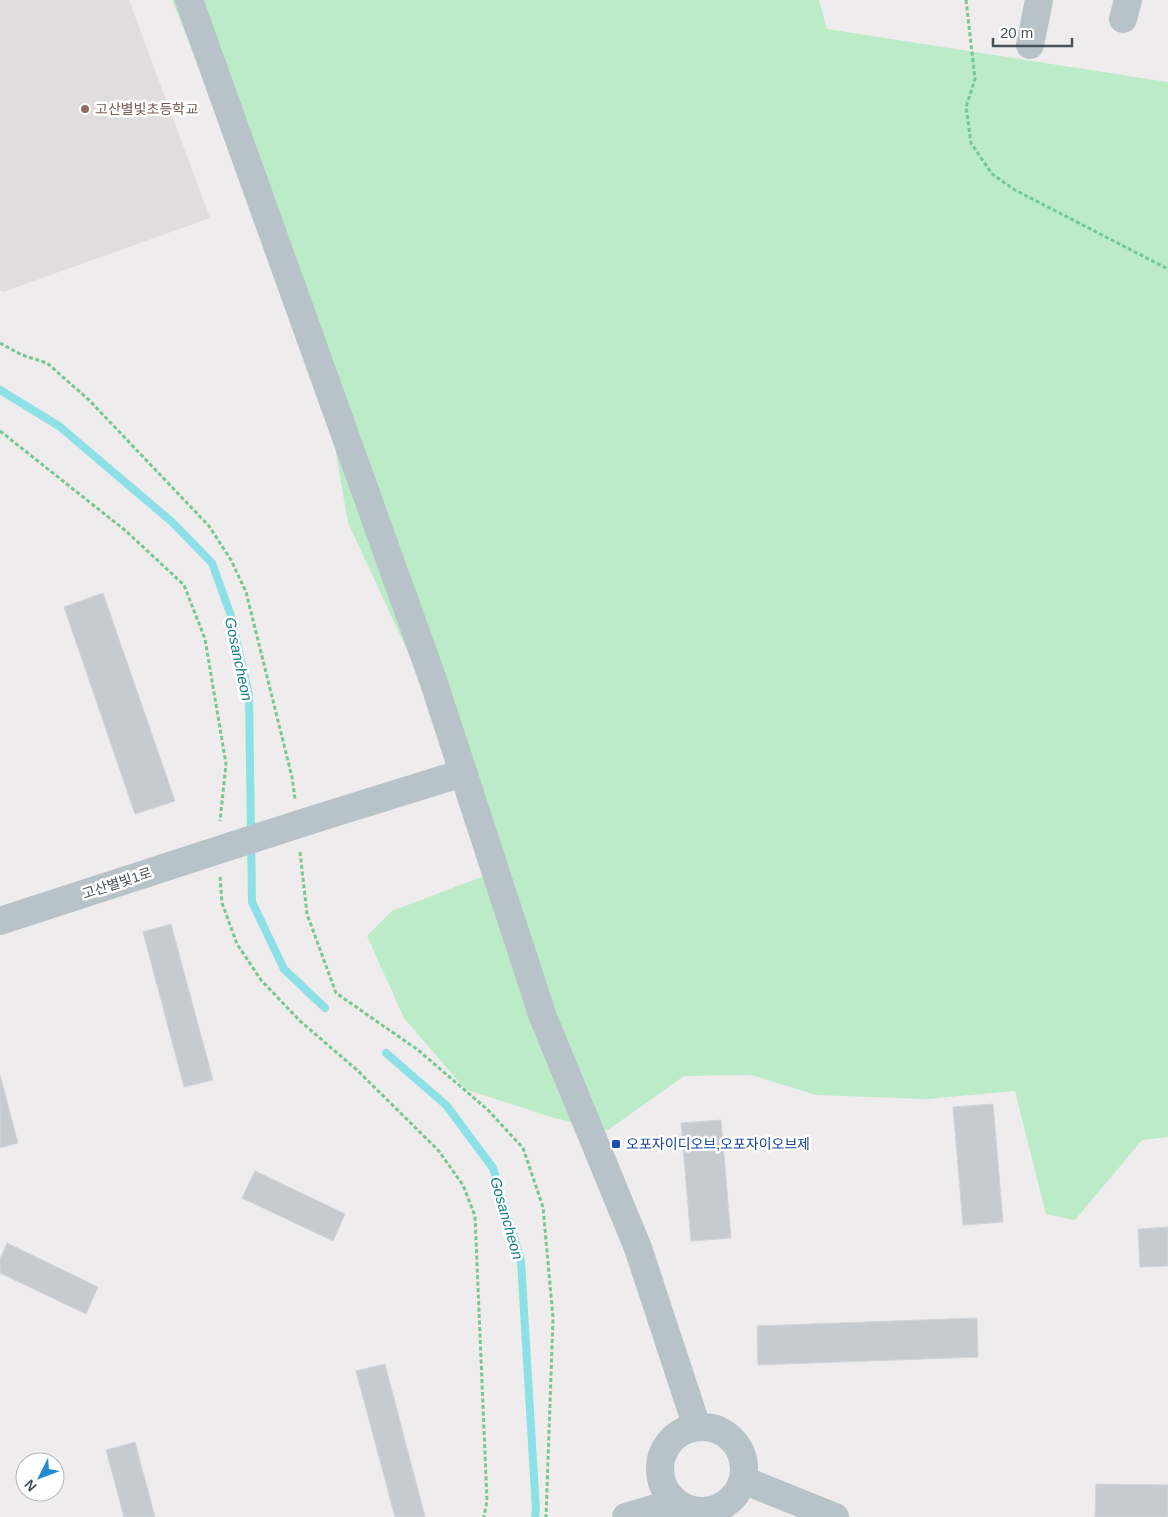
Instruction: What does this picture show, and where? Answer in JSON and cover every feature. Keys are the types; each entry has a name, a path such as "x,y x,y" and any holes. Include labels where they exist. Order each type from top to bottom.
{"street":[{"path":"189,0 433,680 543,1017 638,1248 697,1427"},
{"path":"1030,45 1039,0"},
{"name":"고산별빛1로","path":"0,921 226,848 307,812 463,773"},
{"path":"697,1427 710,1427 734,1441 741,1453 744,1467 743,1480 737,1492 727,1502 715,1509 702,1511 688,1509 676,1502 666,1491 661,1478 660,1464 664,1451 672,1439 683,1431 697,1427"},
{"path":"743,1480 835,1517"},
{"path":"626,1517 676,1502"}],"path":[{"path":"966,0 975,79 966,108 970,143 992,174 1015,190 1168,269"},
{"path":"0,343 22,355 47,364 88,399 209,526 231,560 246,592 292,777 307,812"},
{"path":"0,432 126,530 184,585 205,639 226,764 226,848 222,903 237,944 261,980 300,1021 356,1070 432,1144 463,1185 475,1216 487,1502 484,1517"},
{"path":"300,845 307,914 336,992 418,1050 488,1110 523,1148 543,1207 554,1318 546,1517"}],"shaded area":[{"name":"고산별빛초등학교","path":"0,0 129,0 210,218 3,292 0,290"}],"green space":[{"path":"172,0 819,0 827,29 1168,82 1168,1137 1142,1140 1075,1220 1046,1214 1015,1091 926,1099 816,1095 752,1075 684,1076 608,1130 554,1118 465,1089 404,1018 367,936 392,911 508,867 348,523 323,378"}],"building":[{"path":"103,593 175,801 135,814 64,607"},
{"path":"171,924 213,1080 184,1087 143,932"},
{"path":"0,1075 18,1143 0,1148"},
{"path":"993,1104 1003,1222 963,1225 953,1107"},
{"path":"721,1120 731,1238 691,1241 681,1123"},
{"path":"255,1171 345,1214 333,1241 242,1198"},
{"path":"1168,1227 1168,1266 1140,1267 1138,1229"},
{"path":"7,1243 98,1287 86,1314 0,1273 0,1259"},
{"path":"977,1318 978,1357 758,1365 757,1326"},
{"path":"385,1364 425,1517 395,1517 356,1371"},
{"path":"135,1442 155,1517 124,1517 106,1450"},
{"path":"1096,1484 1168,1485 1168,1517 1095,1517"}],"waterway":[{"name":"Gosancheon","path":"0,390 59,426 172,522 212,563 230,613 249,695 252,902 284,969 325,1008"},
{"name":"Gosancheon","path":"386,1053 446,1105 493,1168 521,1261 535,1517"}],"place":[{"name":"고산별빛초등학교","path":"85,109"},
{"name":"오포자이디오브,오포자이오브제","path":"616,1144"}]}
